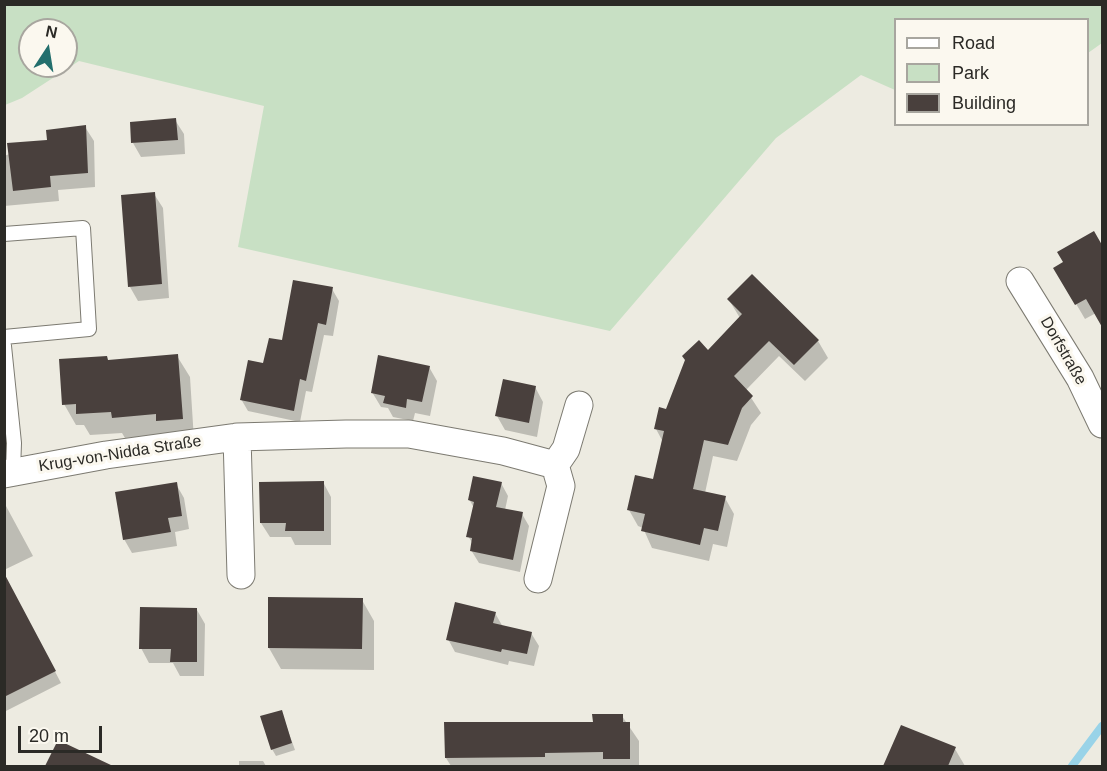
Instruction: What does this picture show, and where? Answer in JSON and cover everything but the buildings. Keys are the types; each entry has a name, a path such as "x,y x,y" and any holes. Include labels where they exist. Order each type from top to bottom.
{"street":[{"name":"Dorfstraße","path":"1020,281 1080,378 1102,424"},
{"path":"538,579 561,486 555,465 566,449 579,405"},
{"name":"Krug-von-Nidda Straße","path":"9,473 237,437 409,434 503,451 555,465"},
{"path":"237,437 241,574"}],"lane":[{"path":"4,234 83,228 89,329 4,337"},
{"path":"4,346 14,443 9,473"}],"green space":[{"path":"5,4 1102,4 1102,43 1089,52 1089,18 894,18 894,90 861,75 776,138 610,331 238,247 264,106 78,62 78,18 18,18 18,78 53,78 22,98 5,105"}],"waterway":[{"path":"1072,766 1102,726"}]}
